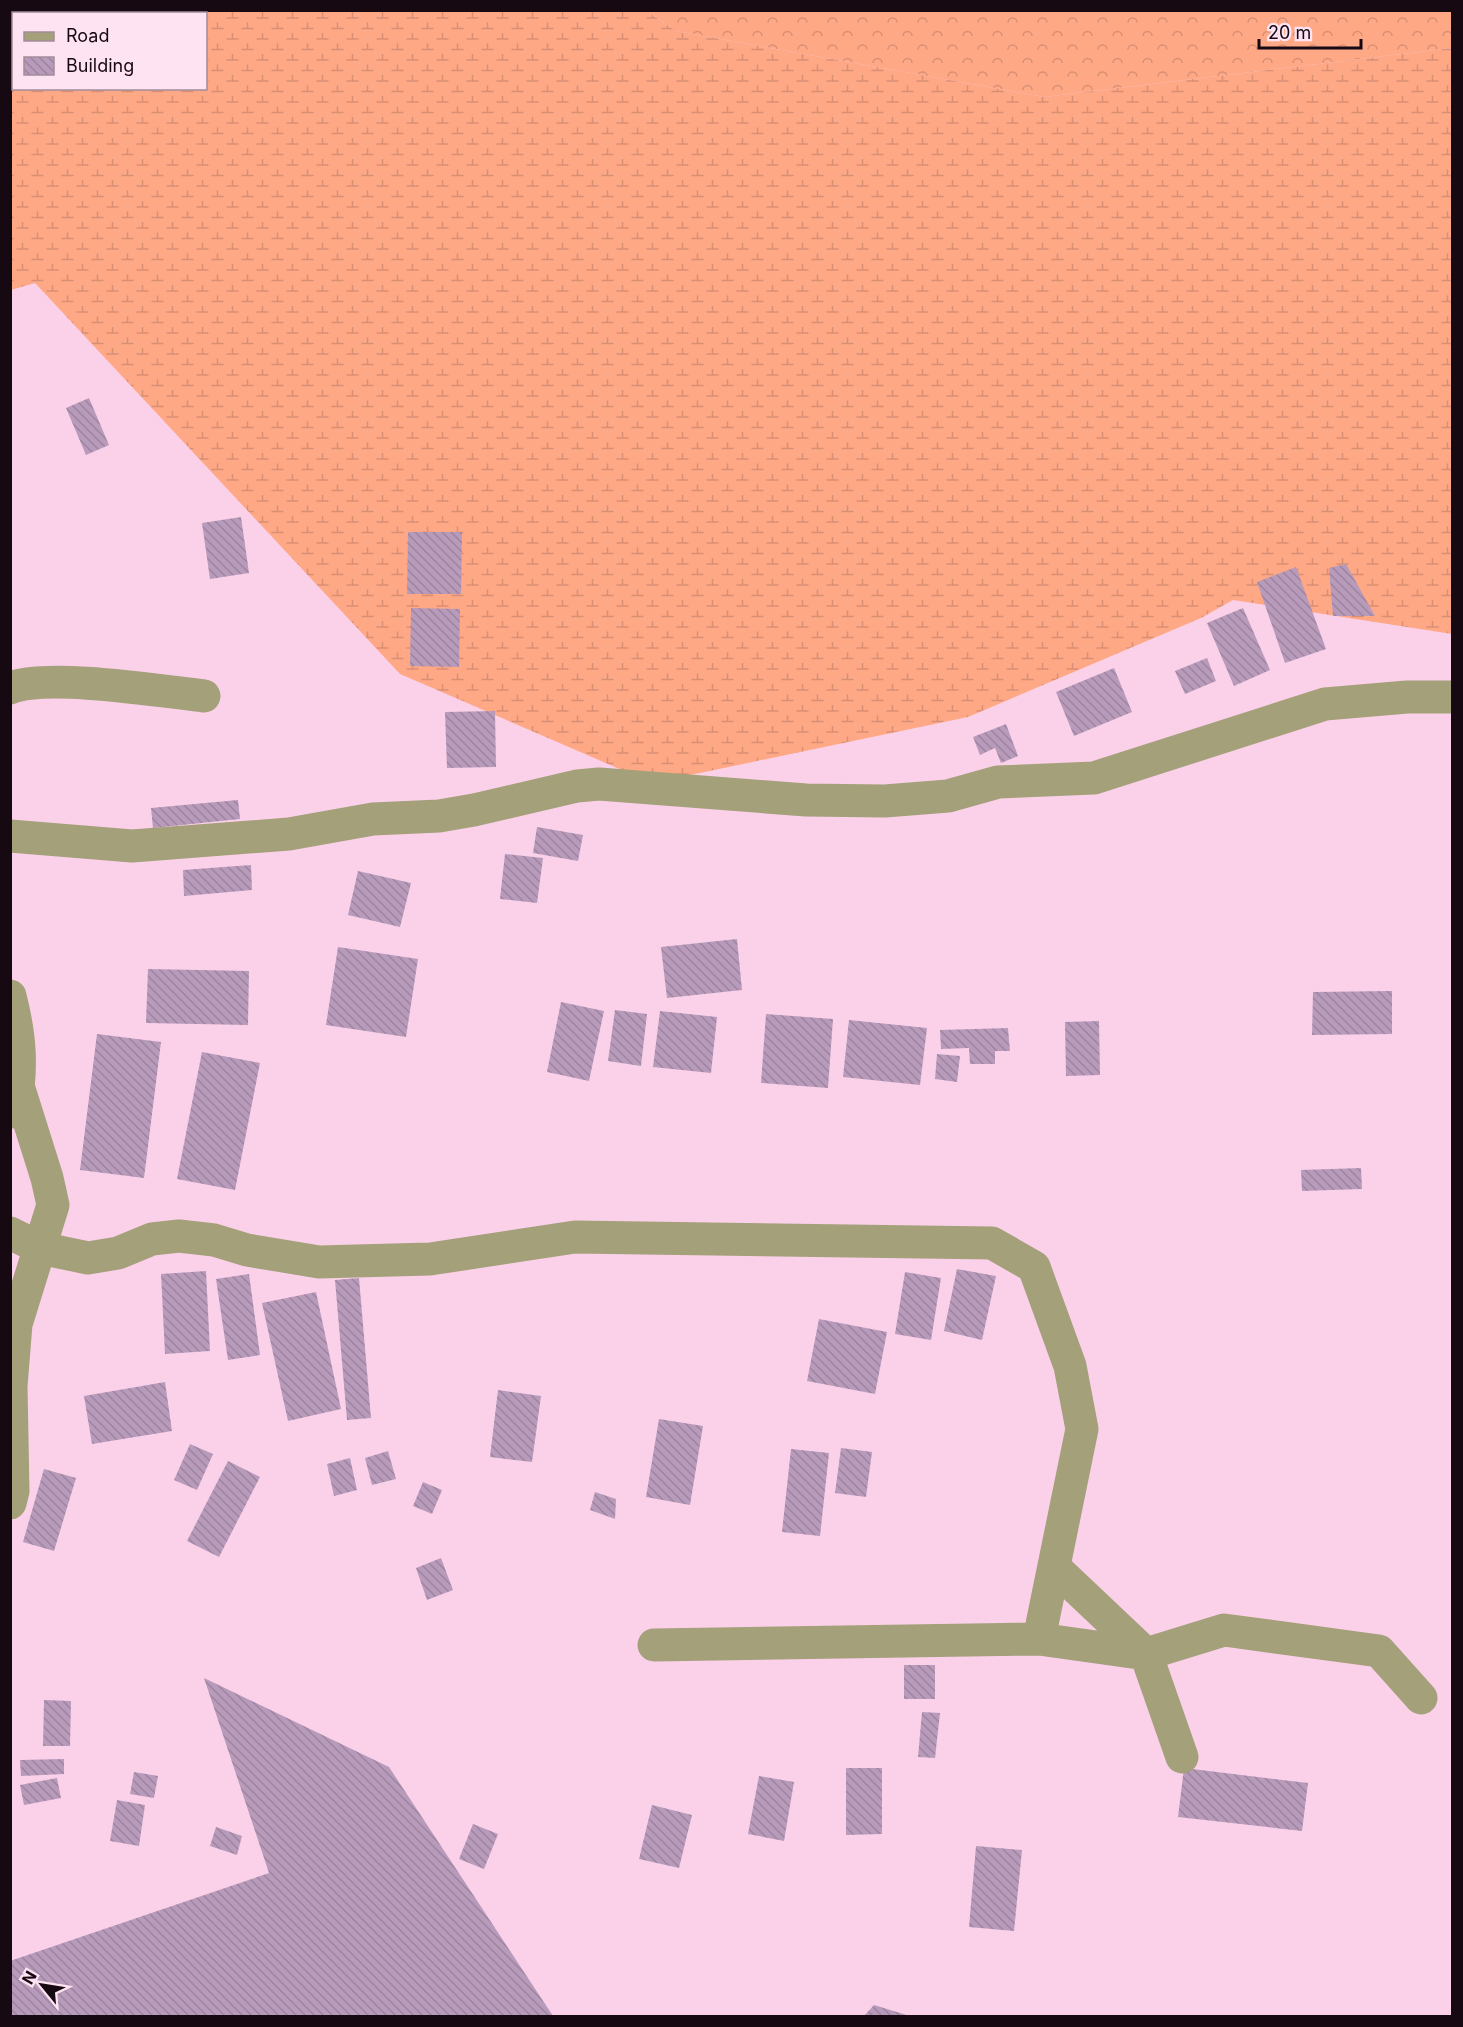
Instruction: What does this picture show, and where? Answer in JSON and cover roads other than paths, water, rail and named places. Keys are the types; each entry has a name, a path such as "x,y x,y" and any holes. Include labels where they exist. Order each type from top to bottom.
{"street":[{"path":"10,688 22,683 86,684 204,696"},
{"path":"10,836 132,846 289,834 373,819 439,816 577,786 599,784 806,800 885,801 948,796 998,782 1094,778 1325,704 1407,697 1452,697"},
{"path":"10,996 20,1033 19,1089 10,1137"},
{"path":"10,1503 14,1491 11,1386 16,1324 53,1205 47,1178 19,1089"},
{"path":"10,1233 40,1248 88,1258 118,1253 152,1239 179,1236 214,1240 247,1250 319,1262 430,1260 575,1237 992,1243 1034,1267 1070,1366 1082,1429 1039,1639"},
{"path":"1054,1567 1146,1654 1182,1757"},
{"path":"654,1645 1039,1639 1146,1654 1224,1630 1379,1651 1421,1698"}]}
